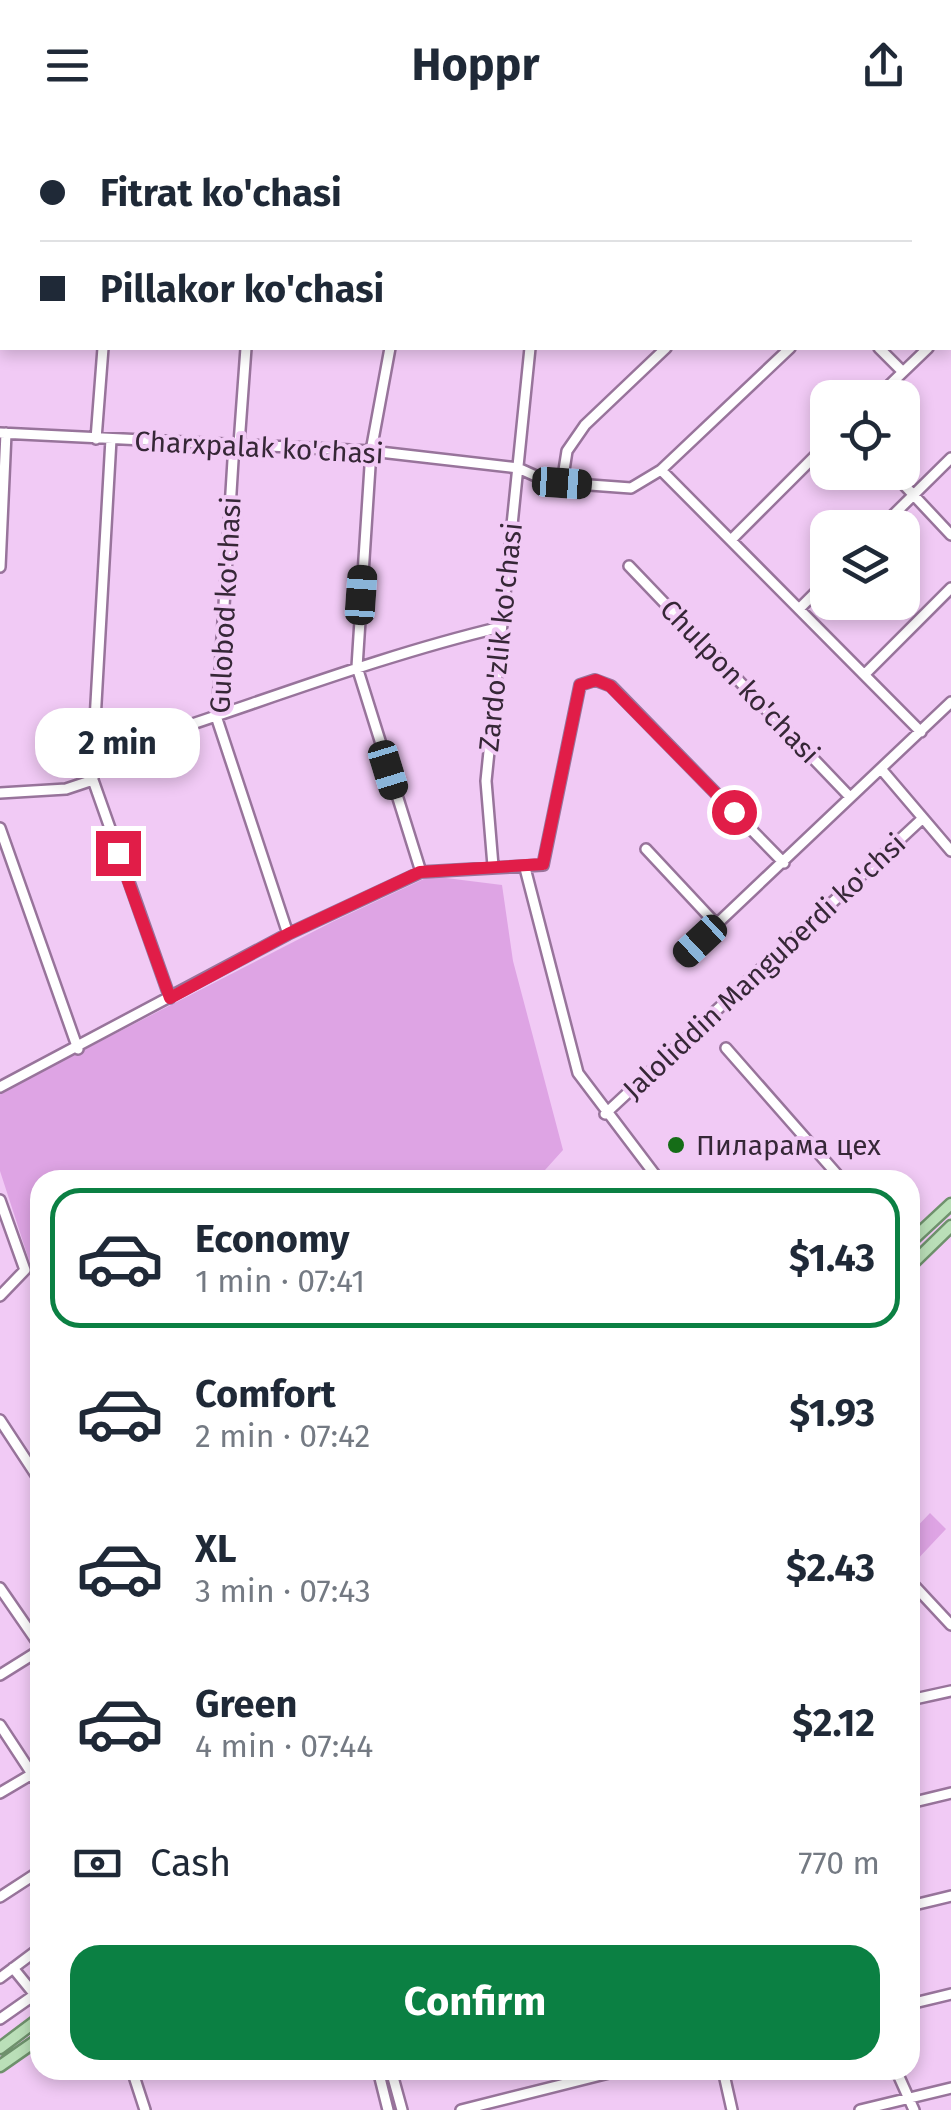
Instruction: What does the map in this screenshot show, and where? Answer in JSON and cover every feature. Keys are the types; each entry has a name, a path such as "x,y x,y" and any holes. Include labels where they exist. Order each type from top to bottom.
{"main road":[{"path":"920,1233 951,1204"},
{"path":"920,1254 951,1226"},
{"path":"0,2048 30,2026"},
{"path":"0,2066 30,2045"}],"street":[{"path":"96,439 103,350"},
{"name":"Gulobod ko'chasi","path":"246,350 216,719 288,934"},
{"path":"390,350 371,451 356,667 420,872"},
{"name":"Zardo'zlik ko'chasi","path":"492,866 486,780 530,350"},
{"path":"562,483 567,451 585,425 664,350"},
{"path":"788,350 661,470 733,538 920,732"},
{"path":"881,350 904,372"},
{"path":"895,380 926,350"},
{"path":"0,567 3,433"},
{"name":"Charxpalak ko'chasi","path":"3,433 371,451 518,468 562,483 631,488 661,470"},
{"path":"111,439 93,780 170,998"},
{"path":"897,510 951,458"},
{"path":"733,538 810,462"},
{"path":"908,490 951,535"},
{"name":"Chulpon ko'chasi","path":"629,566 850,796"},
{"path":"864,674 951,588"},
{"path":"801,607 810,598"},
{"path":"93,756 216,719 356,667 501,627"},
{"path":"0,1087 288,934 420,872 543,864 580,685 596,680 610,686 784,863"},
{"path":"682,957 951,702"},
{"name":"Jaloliddin Manguberdi ko'chsi","path":"882,770 951,852"},
{"path":"0,793 66,789 93,780"},
{"name":"Jaloliddin Manguberdi ko'chsi","path":"605,1114 922,818"},
{"path":"0,828 78,1048"},
{"path":"646,850 717,925"},
{"path":"525,868 578,1073 605,1114 651,1170"},
{"path":"726,1048 833,1170"},
{"path":"0,1200 25,1270 0,1296"},
{"path":"0,1420 30,1466"},
{"path":"0,1588 30,1633"},
{"path":"920,1590 948,1617"},
{"path":"0,1675 30,1655"},
{"path":"920,1698 951,1691"},
{"path":"0,1724 30,1771"},
{"path":"0,1793 30,1775"},
{"path":"920,1801 951,1793"},
{"path":"0,1897 30,1878"},
{"path":"920,1904 951,1896"},
{"path":"0,1978 30,1955"},
{"path":"13,1968 30,1986"},
{"path":"920,2002 951,1994"},
{"path":"0,2019 30,1998"},
{"path":"135,2080 144,2110"},
{"path":"380,2080 388,2110"},
{"path":"394,2080 402,2110"},
{"path":"461,2110 581,2080"},
{"path":"726,2080 732,2110"},
{"path":"901,2080 914,2110"},
{"path":"860,2110 951,2088"}],"shaded area":[{"path":"430,876 502,885 513,961 563,1150 545,1170 30,1170 30,1263 0,1171 0,1093 332,922"},
{"path":"930,1513 946,1529 920,1557 920,1524"}],"place":[{"name":"Пиларама цех","path":"676,1145"}],"route":[{"path":"118,853 170,998 288,934 420,872 543,864 580,685 596,680 610,686 734,812"}]}
